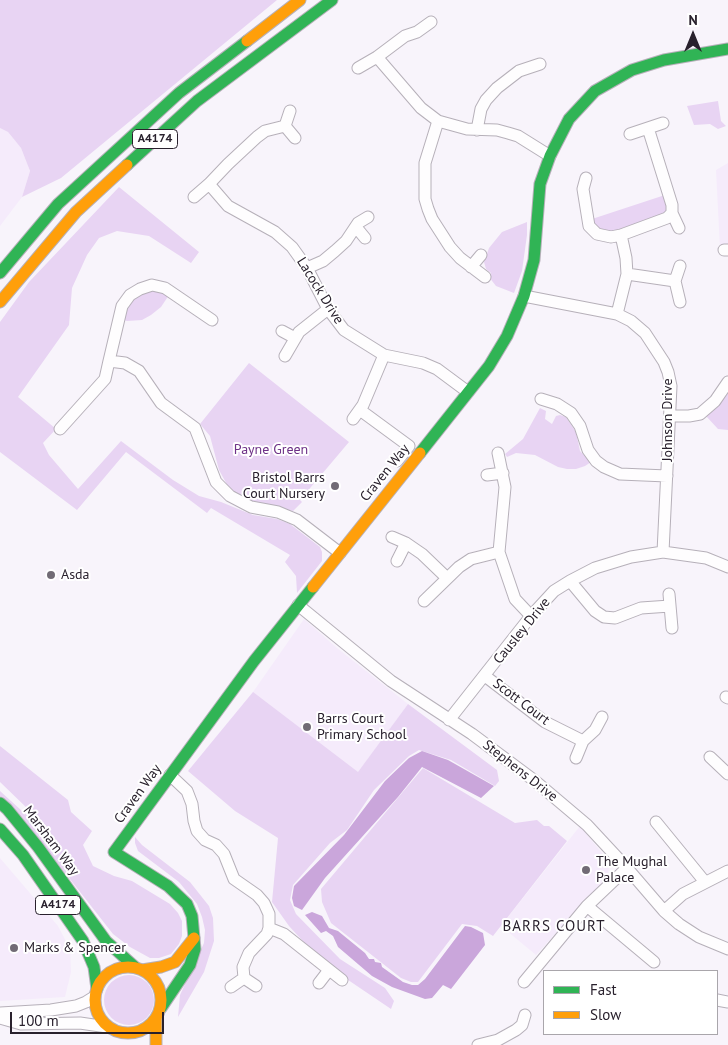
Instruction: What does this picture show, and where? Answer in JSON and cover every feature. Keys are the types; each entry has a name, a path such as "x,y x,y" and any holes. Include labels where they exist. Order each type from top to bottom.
{"main road":[{"name":"A4174","path":"0,274 58,204 179,93 300,0"},
{"name":"A4174","path":"0,302 76,212 197,101 332,0"},
{"name":"Craven Way","path":"158,1014 190,965 195,949 192,916 187,904 168,886 114,852 254,661 489,366 507,336 524,296 534,260 540,184 550,156 569,119 595,91 632,70 656,62 728,49"},
{"name":"Marsham Way","path":"0,803 8,809 38,847 106,940 138,969"},
{"name":"A4174","path":"0,829 23,855 83,940 94,967 95,1008 102,1021 124,1045"},
{"path":"96,993 100,982 107,974 123,967 138,969 161,967 175,962 194,938"},
{"name":"A4174","path":"138,969 152,976 162,998 158,1014 156,1045"},
{"path":"110,1028 121,1033 138,1032 148,1028 158,1014"}],"street":[{"path":"358,68 404,36 417,32 432,22"},
{"path":"376,57 421,108 438,121 457,128 497,130 518,136 550,156"},
{"path":"477,130 481,109 497,88 519,71 540,64"},
{"path":"285,126 290,111"},
{"path":"438,121 425,163 425,199 432,219 450,247 460,258 485,277"},
{"path":"630,134 662,124"},
{"path":"285,126 295,138"},
{"path":"194,197 258,137 265,132 285,126"},
{"path":"648,128 672,205 672,213 679,228"},
{"path":"571,187 585,183 589,226 597,234 611,236 621,234 667,218 672,213"},
{"name":"Lacock Drive","path":"209,184 228,206 275,232 292,247 308,268 328,309 344,330 384,355 423,363 437,369 468,392"},
{"path":"308,268 323,261 335,251 358,223 368,217"},
{"path":"356,227 365,238"},
{"path":"617,314 627,274 621,234"},
{"path":"472,267 481,255"},
{"path":"680,266 675,280 680,302"},
{"path":"627,274 675,280"},
{"path":"60,429 105,379 122,306 130,295 140,288 152,286 165,288 212,320"},
{"name":"Johnson Drive","path":"524,296 617,314 631,321 645,333 664,362 671,386 663,552"},
{"path":"285,356 294,338 311,321 328,309"},
{"path":"282,331 294,338"},
{"path":"352,419 360,410 384,355"},
{"path":"110,361 125,363 139,371 161,403 195,428 216,482 230,496 251,507 278,512 297,520 340,553"},
{"path":"670,416 700,414 715,401 728,382"},
{"path":"541,399 557,404 571,413 580,426 588,450 596,461 604,467 620,474 667,476"},
{"path":"360,410 409,446 397,461"},
{"path":"498,454 505,486 500,552 515,599 531,616"},
{"path":"487,475 503,473"},
{"path":"392,537 406,543 422,554 447,578"},
{"path":"397,561 406,543"},
{"path":"424,601 459,567 471,559 500,552"},
{"name":"Causley Drive","path":"449,720 531,616 554,591 570,581 595,568 663,552 706,558 728,567"},
{"path":"570,581 595,611 604,617 615,618 641,608 670,606"},
{"path":"669,594 672,628"},
{"name":"Stephens Drive","path":"298,605 391,681 472,734 535,781 586,825 664,911 679,924 698,937 728,949"},
{"name":"Scott Court","path":"485,676 545,722 583,741"},
{"path":"576,758 583,741 596,730 602,717"},
{"path":"710,756 728,774"},
{"path":"170,775 187,791 192,804 197,831 205,840 216,845 224,854 234,880 257,895 264,903 268,914 269,928 264,938 249,953 243,967 244,978"},
{"path":"656,822 705,882"},
{"path":"524,982 587,906 627,868"},
{"path":"664,911 683,894 728,871"},
{"path":"587,906 654,962"},
{"path":"269,928 284,934 342,980"},
{"path":"320,983 329,970"},
{"path":"244,978 256,986"},
{"path":"231,987 244,978"},
{"path":"0,1013 51,1010 76,1006 86,1002 96,993"},
{"path":"478,1045 498,1040 516,1030 522,1025 525,1015"},
{"path":"0,1018 22,1024 80,1023 110,1028"}],"shaded area":[{"path":"0,128 8,132 21,148 30,171 22,197 0,226"},
{"path":"728,163 728,248 720,248 716,170"},
{"name":"Barrs Court Primary School","path":"304,619 337,648 408,704 358,773 205,750 253,692"},
{"path":"422,751 448,760 494,786 481,798 422,767 398,797 325,878 302,910 294,906 292,898 294,886 344,835 385,781 409,758"},
{"path":"580,826 610,863 607,877 536,955 501,926"},
{"path":"0,858 58,926 70,949 71,972 65,997 0,1001"},
{"path":"312,912 322,916 329,928 338,931 365,953 369,959 374,959 375,962 381,963 382,967 403,982 412,985 418,985 425,979 465,926 483,933 485,945 451,989 443,985 432,998 425,999 392,987 372,976 338,947 333,936 326,931 321,933 305,915"}],"green space":[{"path":"0,0 277,0 61,178 22,197 30,171 21,148 8,132 0,128"},
{"path":"718,101 721,121 726,126 718,129 710,124 694,125 687,106"},
{"path":"119,187 199,252 191,263 149,236 117,231 99,238 87,255 72,288 69,325 18,397 56,429 43,443 49,455 78,489 121,441 173,480 199,496 221,502 253,515 277,519 290,524 320,547 322,552 322,561 297,593 296,576 285,562 290,555 211,508 207,513 126,452 77,510 0,452 0,322 29,282"},
{"path":"665,195 668,209 664,214 608,233 594,226 592,219"},
{"path":"527,222 522,271 514,293 496,286 489,277 491,273 486,269 484,262 489,248 502,232"},
{"path":"155,290 169,295 161,307 142,320 124,320 128,305 133,299 139,294"},
{"name":"Payne Green","path":"249,363 349,442 293,511 244,500 230,490 219,470 210,436 200,424"},
{"path":"728,391 728,430 718,429 706,416"},
{"path":"540,408 546,411 545,419 552,424 556,416 566,417 576,432 580,451 591,462 576,469 567,469 558,467 535,455 516,453 507,457 505,454 523,439"},
{"path":"253,692 358,772 408,704 497,770 499,781 495,786 451,760 419,750 409,756 374,790 347,830 330,843 293,885 290,900 296,914 340,959 385,988 394,1001 391,1009 323,963 289,926 272,902 278,838 235,811 188,771"},
{"path":"0,746 68,800 71,812 92,831 83,845 93,866 114,876 132,881 170,904 178,913 182,921 182,936 179,944 171,954 159,958 150,958 130,947 113,934 29,827 0,796 0,791 22,811 31,816 29,810 0,782"},
{"path":"423,768 515,823 537,820 544,826 549,826 567,841 493,936 477,926 462,924 418,982 411,982 401,978 331,923 322,902 321,889"},
{"path":"135,837 142,845 190,882 209,906 213,918 214,941 204,972 178,1017 180,995 204,943 205,930 202,917 197,904 179,882 138,851"},
{"path":"134,975 147,982 153,990 153,1010 147,1018 139,1024 124,1025 111,1018 105,1010 104,995 111,982 119,976"}],"traffic: fast":[{"path":"127,165 197,101 332,0"},
{"path":"0,273 58,204 179,93 247,41"},
{"path":"420,453 489,366 507,336 524,296 534,260 540,184 550,156 569,119 595,91 632,70 664,60 728,49"},
{"path":"161,1008 190,965 195,949 192,916 187,904 168,886 114,852 254,661 313,587"},
{"path":"0,803 38,847 106,941 135,967"},
{"path":"0,829 23,855 83,941 94,967 97,989"}],"traffic: slow":[{"path":"247,41 300,0"},
{"path":"0,302 76,212 127,165"},
{"path":"313,587 420,453"},
{"path":"142,970 161,967 175,962 194,938"},
{"path":"121,967 135,967 147,972 156,981 161,993 161,1000 159,1013 152,1024 135,1033 121,1033 109,1028 100,1019 95,1007 95,993 100,981 109,972 121,967"},
{"path":"156,1019 156,1045"}],"place":[{"name":"Bristol Barrs Court Nursery","path":"335,486"},
{"name":"Asda","path":"51,575"},
{"name":"Barrs Court Primary School","path":"307,727"},
{"name":"The Mughal Palace","path":"586,870"},
{"name":"Marks & Spencer","path":"14,948"}],"district":[{"name":"BARRS COURT","path":"554,927"}]}
